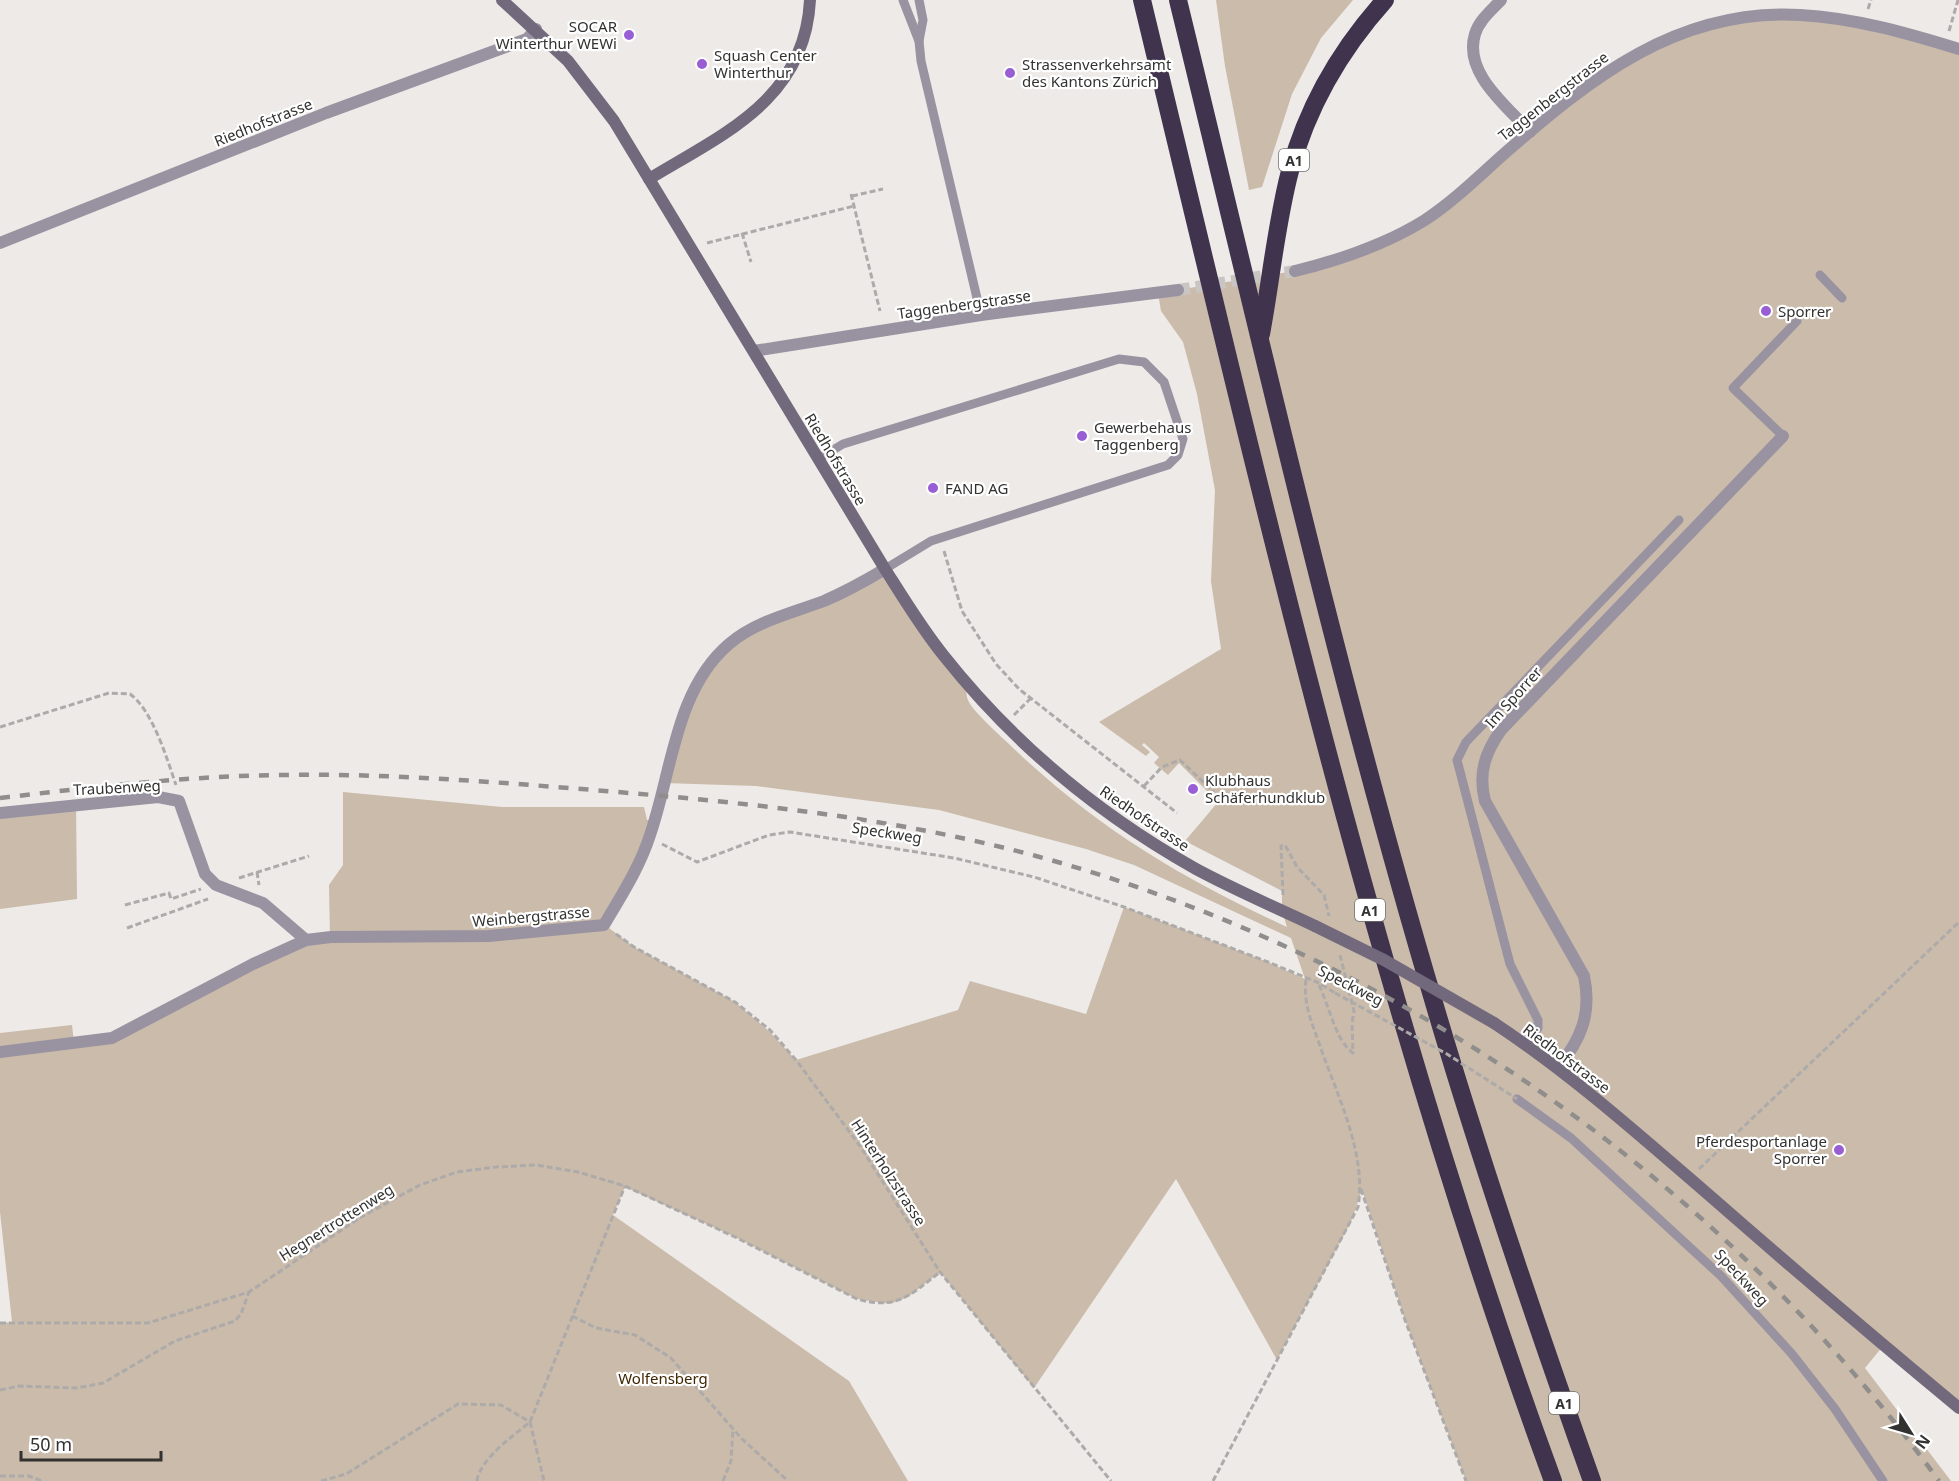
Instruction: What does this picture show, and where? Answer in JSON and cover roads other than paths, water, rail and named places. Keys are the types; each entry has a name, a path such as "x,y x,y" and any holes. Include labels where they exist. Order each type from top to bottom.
{"highway":[{"name":"A1","path":"1142,0 1292,618 1370,908 1452,1186 1553,1481"},
{"name":"A1","path":"1178,0 1260,342 1356,723 1432,996 1518,1268 1592,1481"},
{"name":"A1","path":"1260,342 1286,190 1297,148 1332,73 1355,37 1385,0"}],"street":[{"name":"Riedhofstrasse","path":"502,0 536,29 592,90 650,179 885,569 944,656 1005,724 1079,791 1143,837 1197,869 1384,960 1494,1023 1527,1045 1558,1068 1689,1178 1959,1408"},
{"path":"650,179 736,128 764,104 783,80 801,45 810,0"},
{"path":"1501,0 1483,19 1475,33 1473,50 1475,63 1482,77 1530,132"},
{"name":"Taggenbergstrasse","path":"1295,271 1388,241 1425,219 1600,74 1671,37 1731,21 1764,16 1810,16 1863,22 1959,49"},
{"name":"Riedhofstrasse","path":"0,243 326,113 527,39 536,29"},
{"name":"Taggenbergstrasse","path":"754,351 981,315 1178,290"},
{"name":"Im Sporrer","path":"1558,1068 1578,1042 1584,1026 1587,991 1578,963 1485,801 1481,785 1482,766 1489,748 1501,730 1783,436"},
{"name":"Weinbergstrasse","path":"0,1052 112,1038 253,964 306,940 331,937 489,936 604,924 630,881 650,838 692,693 708,666 729,643 753,628 843,593 885,569"},
{"name":"Traubenweg","path":"0,813 158,797 179,801 196,854 205,873 216,885 263,903 306,940"}],"lane":[{"path":"903,0 919,41 921,62 981,315"},
{"path":"919,0 923,20 919,41"},
{"path":"1820,275 1842,298"},
{"path":"1783,436 1733,388 1797,321"},
{"path":"818,459 843,444 1119,359 1144,362 1164,382 1183,439 1178,455 1168,465 940,538 885,569"},
{"path":"1527,1045 1538,1028 1538,1020 1510,964 1457,759 1466,742 1679,520"},
{"name":"Speckweg","path":"1516,1099 1570,1138 1721,1276 1792,1354 1841,1419 1883,1481"}],"tunnel":[{"path":"1178,290 1295,271"}],"railway":[{"path":"0,798 176,780 281,775 408,777 618,792 776,808 933,832 1036,856 1169,899 1299,953 1423,1017 1541,1092 1652,1176 1756,1270 1852,1371 1939,1481"}],"place":[{"name":"SOCAR Winterthur WEWi","path":"629,35"},
{"name":"Squash Center Winterthur","path":"702,64"},
{"name":"Strassenverkehrsamt des Kantons Zürich","path":"1010,73"},
{"name":"Sporrer","path":"1766,311"},
{"name":"Gewerbehaus Taggenberg","path":"1082,436"},
{"name":"FAND AG","path":"933,488"},
{"name":"Klubhaus Schäferhundklub","path":"1193,789"},
{"name":"Pferdesportanlage Sporrer","path":"1839,1150"}],"park label":[{"name":"Wolfensberg","path":"663,1378"}]}
